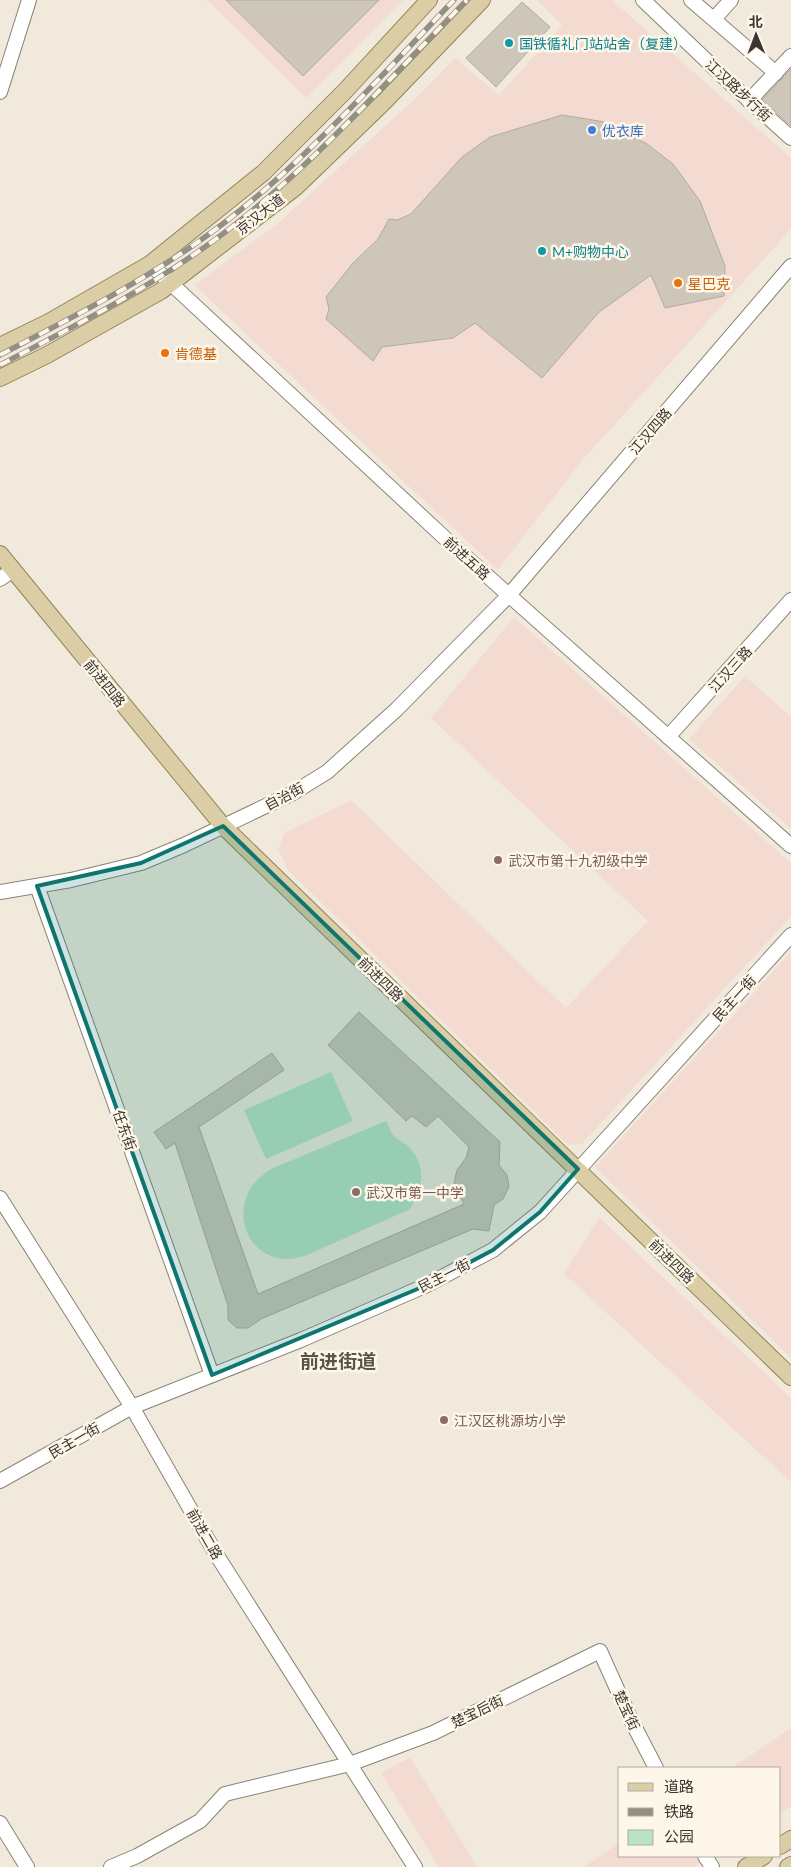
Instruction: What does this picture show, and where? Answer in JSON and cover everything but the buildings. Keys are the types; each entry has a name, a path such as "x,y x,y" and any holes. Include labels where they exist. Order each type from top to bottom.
{"main road":[{"path":"0,346 50,322 150,264 263,173 344,91 429,0"},
{"name":"京汉大道","path":"0,378 47,355 172,283 296,187 384,102 482,0"},
{"name":"前进四路","path":"0,554 6,575 223,826 791,1377"},
{"path":"746,1867 762,1857"}],"street":[{"path":"0,92 29,0"},
{"name":"江汉路步行街","path":"643,0 749,101 791,138"},
{"path":"691,0 776,72"},
{"path":"714,19 731,0"},
{"path":"749,101 791,56"},
{"name":"前进五路","path":"150,264 509,595 791,846"},
{"name":"江汉四路","path":"509,595 791,266"},
{"name":"自治街","path":"0,892 71,880 141,863 293,793 327,772 397,709 509,595"},
{"name":"江汉三路","path":"668,737 791,600"},
{"name":"任东街","path":"37,886 212,1375"},
{"name":"民主一街","path":"0,1481 132,1406 301,1340 427,1285 493,1250 540,1212 791,935"},
{"name":"前进二路","path":"0,1198 132,1406 216,1554 415,1867"},
{"name":"楚宝后街","path":"111,1867 137,1856 200,1821 225,1794 350,1764 433,1733 600,1650"},
{"name":"楚宝街","path":"600,1650 631,1720 655,1767"},
{"path":"0,1823 27,1867"}],"highlighted area":[{"path":"223,826 578,1169 540,1212 493,1250 427,1285 212,1375 37,886 141,863"}],"shaded area":[{"path":"207,0 403,0 306,98"},
{"path":"537,0 612,0 791,158 791,229 579,464 498,570 194,285 276,225 418,96 455,58 499,95 562,25"},
{"path":"514,617 791,863 791,916 582,1144 568,1145 288,870 278,850 284,833 351,800 566,1008 648,921 431,718"},
{"path":"745,676 791,717 791,829 689,739"},
{"path":"791,952 791,1358 595,1167"},
{"path":"599,1217 791,1398 791,1482 564,1274"},
{"path":"791,1728 791,1806 781,1812 781,1767 733,1767"},
{"path":"410,1757 477,1867 439,1867 381,1773"},
{"path":"618,1844 618,1857 710,1857 694,1867 584,1867"}],"green space":[{"path":"331,1072 353,1121 266,1159 244,1110"},
{"path":"386,1121 394,1136 415,1154 421,1169 418,1193 410,1209 305,1256 282,1259 264,1253 256,1246 246,1230 243,1211 249,1191 256,1181 271,1169"}],"railway":[{"path":"0,355 150,273 198,242 233,216 267,188 332,127 454,0"},
{"path":"0,365 159,278 209,244 244,217 278,189 343,128 467,0"}],"place":[{"name":"国铁循礼门站站舍（复建）","path":"509,43"},
{"name":"优衣库","path":"592,130"},
{"name":"M+购物中心","path":"542,251"},
{"name":"星巴克","path":"678,283"},
{"name":"肯德基","path":"165,353"},
{"name":"武汉市第十九初级中学","path":"498,860"},
{"name":"武汉市第一中学","path":"356,1192"},
{"name":"江汉区桃源坊小学","path":"444,1420"}],"district":[{"name":"前进街道","path":"338,1360"}]}
